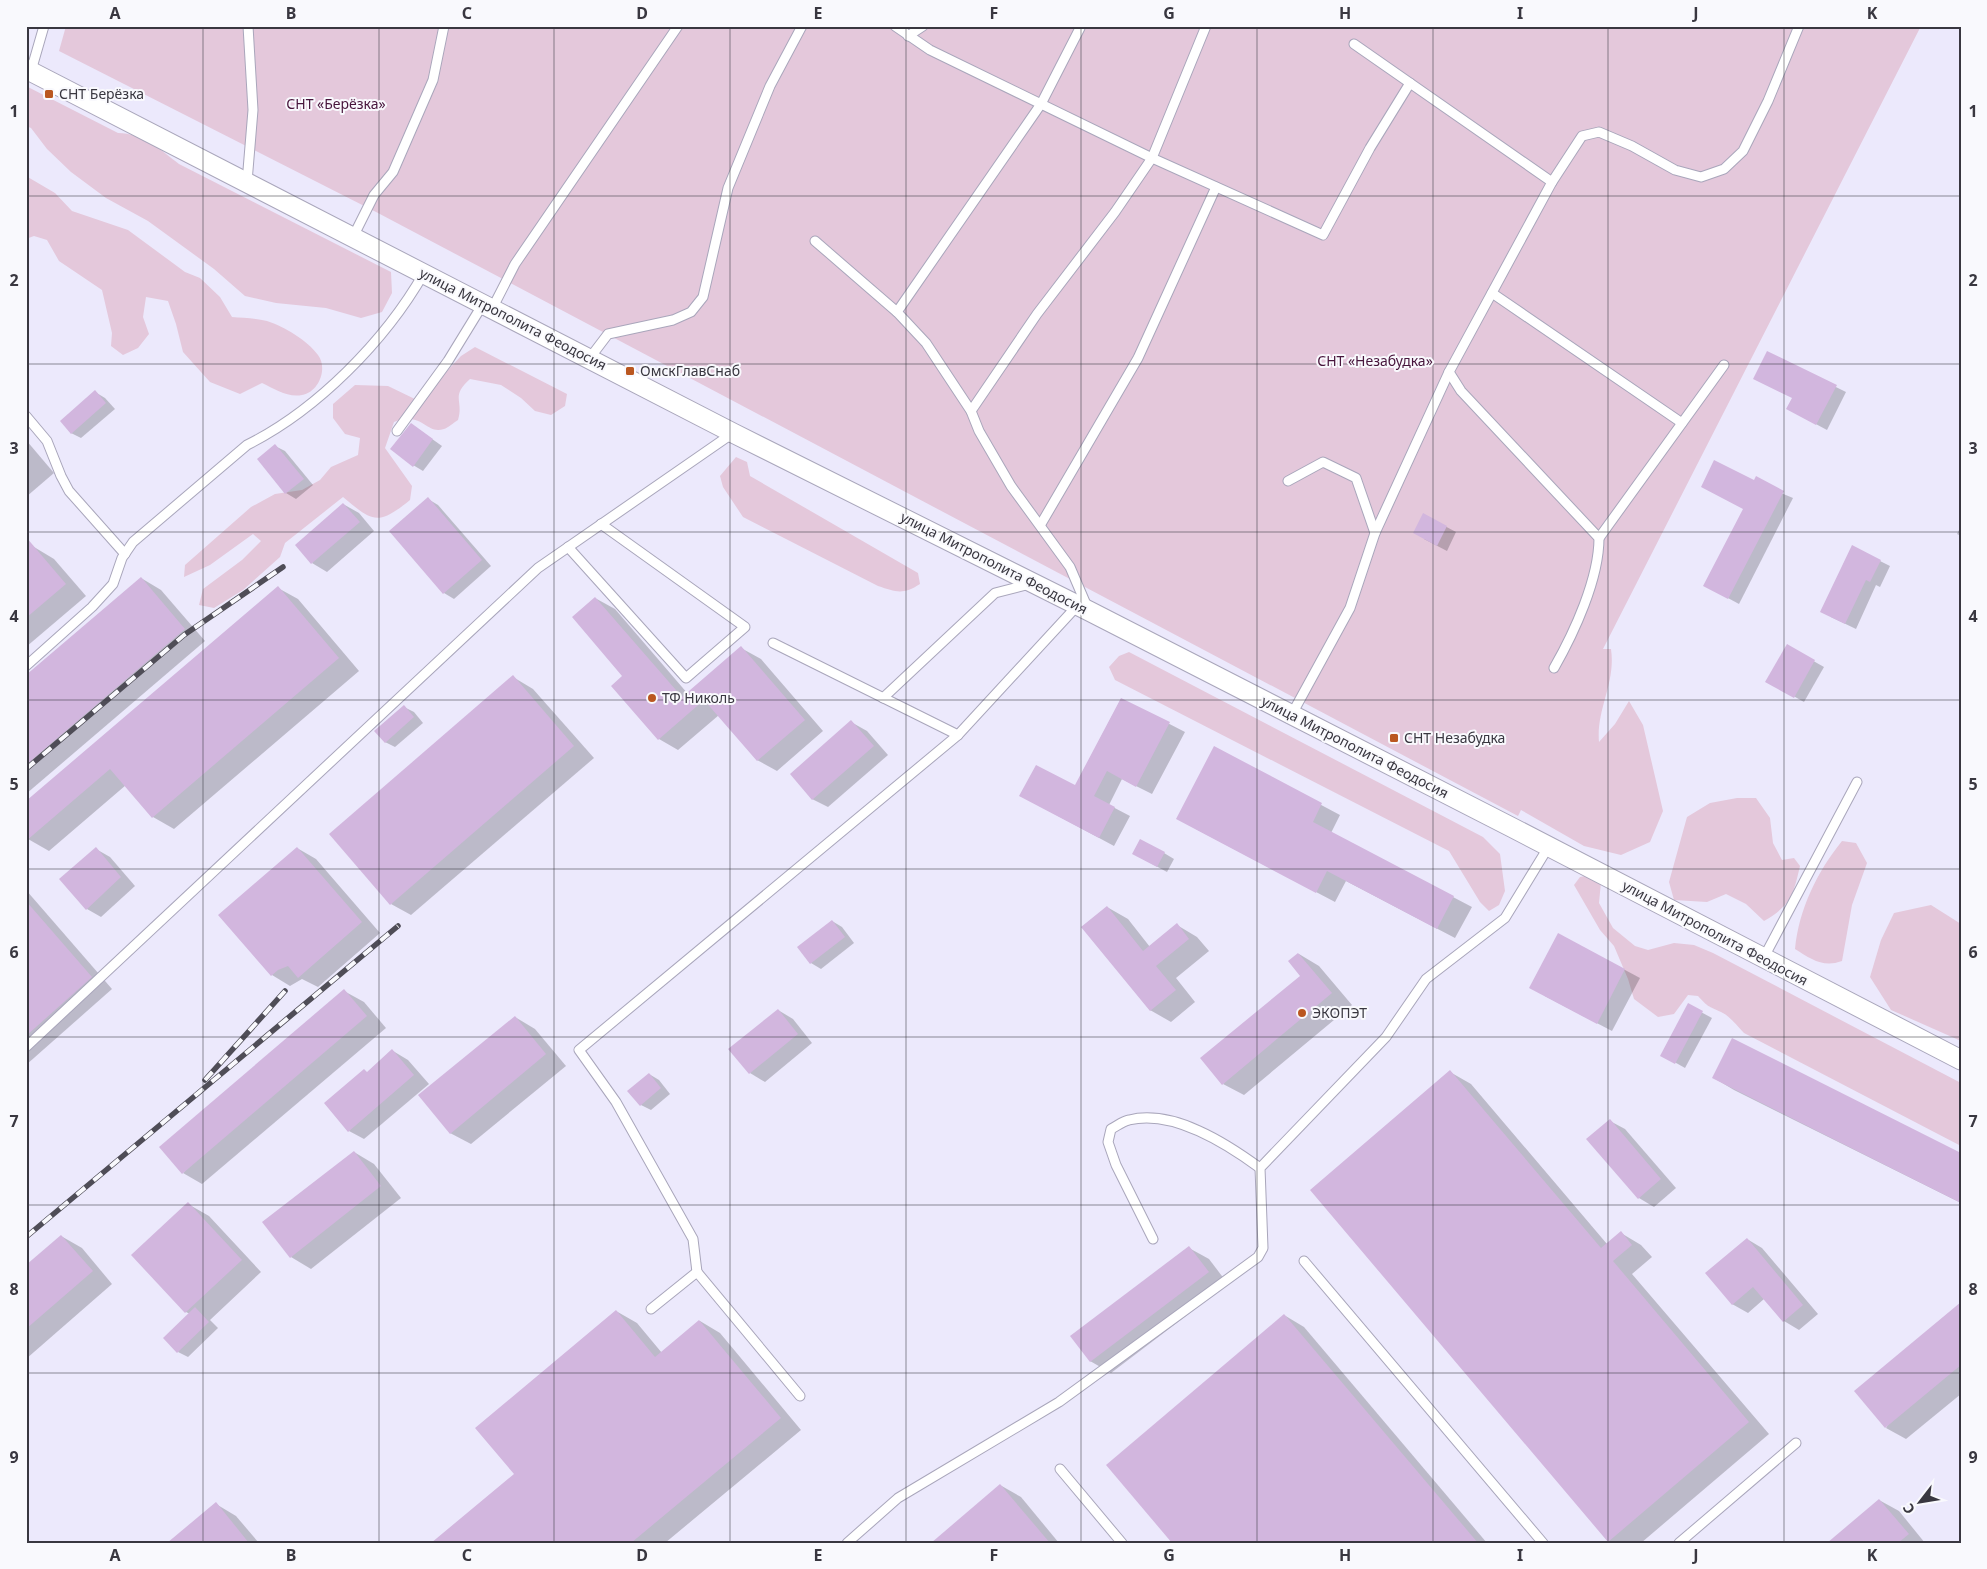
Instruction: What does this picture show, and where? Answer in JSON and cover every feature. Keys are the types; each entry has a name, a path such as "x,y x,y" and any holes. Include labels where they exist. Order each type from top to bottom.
{"street":[{"name":"улица Митрополита Феодосия","path":"28,70 733,433 1292,714 1549,846 1763,960 1961,1060"}],"lane":[{"path":"28,70 44,26"},
{"path":"247,182 253,110 248,26"},
{"path":"353,237 374,195 393,172 433,80 444,26"},
{"path":"397,431 488,306 678,26"},
{"path":"589,359 608,334 672,320 691,312 703,297 728,188 770,86 802,26"},
{"path":"895,26 930,50 1152,158 1323,236 1370,148 1410,83"},
{"path":"908,36 923,26"},
{"path":"971,411 1037,314 1152,158 1206,26"},
{"path":"1292,714 1350,608 1374,533 1449,372 1552,182 1582,136 1600,132 1632,146 1675,170 1701,177 1724,169 1743,152 1768,101 1799,26"},
{"path":"897,312 1042,104 1080,28"},
{"path":"1354,44 1552,182"},
{"path":"1041,524 1138,358 1216,187"},
{"path":"800,1396 697,1272 693,1239 616,1102 579,1050 958,736 1083,608 1070,567 1012,486 979,431 971,411 926,343 897,312 815,241"},
{"path":"26,666 92,607 113,584 125,554 133,542 247,445 267,435 310,405 386,330 407,303 424,273"},
{"path":"1492,293 1682,423"},
{"path":"1554,668 1568,644 1583,605 1599,556 1599,538 1724,365"},
{"path":"1449,372 1460,391 1599,538"},
{"path":"26,416 48,441 61,476 69,490 125,554"},
{"path":"26,1047 538,568 733,433"},
{"path":"1288,481 1323,462 1356,478 1374,533"},
{"path":"568,547 686,678 745,627 601,524"},
{"path":"883,698 995,594 1033,583"},
{"path":"773,643 958,736"},
{"path":"1763,960 1857,782"},
{"path":"847,1543 898,1498 1059,1402 1258,1257 1263,1248 1260,1168 1386,1037 1426,979 1505,918 1549,846"},
{"path":"1153,1239 1116,1165 1108,1142 1112,1129 1128,1120 1156,1118 1194,1129 1225,1142 1260,1168"},
{"path":"1304,1261 1543,1543"},
{"path":"651,1309 697,1272"},
{"path":"1678,1543 1796,1443"},
{"path":"1060,1469 1122,1543"}],"green space":[{"name":"СНТ «Незабудка»","path":"66,26 1921,26 1603,649 1611,649 1612,661 1609,685 1600,718 1599,742 1615,724 1629,701 1643,725 1663,811 1650,842 1621,855 1584,846 1521,810 1518,816 378,213 59,51"},
{"path":"26,86 118,133 143,139 179,164 391,272 392,293 382,312 361,318 326,308 276,303 245,296 214,269 148,221 106,198 71,172 47,149 31,128 26,126"},
{"path":"26,176 55,193 72,211 128,230 185,272 200,278 220,297 232,317 267,321 288,330 302,339 321,360 322,373 317,384 308,393 297,396 262,383 240,394 210,382 183,352 168,301 146,297 143,317 149,334 138,348 123,355 111,346 112,333 102,290 59,261 47,240 34,236 26,239"},
{"path":"475,347 567,394 565,406 551,415 535,411 521,398 501,385 470,379 464,385 459,395 458,420 447,428 432,429 412,419 394,422 385,448 412,486 410,500 390,514 375,518 368,516 343,497 285,543 280,557 243,590 214,608 199,605 203,589 242,560 261,541 253,534 210,565 184,577 185,565 251,507 275,494 302,490 320,480 331,467 358,455 360,438 345,434 333,418 333,404 355,385 388,386 419,401 461,356"},
{"path":"736,457 747,462 750,476 918,573 920,584 904,591 890,590 878,586 743,517 723,487 720,476"},
{"path":"1129,652 1483,837 1500,854 1505,891 1499,905 1489,911 1480,902 1449,851 1115,680 1109,667 1119,656"},
{"path":"1737,798 1756,798 1770,818 1773,843 1782,860 1794,858 1800,866 1790,899 1780,910 1764,921 1746,904 1726,894 1707,902 1674,900 1669,882 1687,817 1710,803"},
{"path":"1842,841 1856,843 1867,863 1852,905 1842,961 1823,963 1795,949 1797,934 1805,905 1817,878"},
{"path":"1590,875 1601,882 1599,903 1613,928 1635,946 1648,950 1674,943 1694,945 1713,953 1961,1083 1961,1146 1744,1033 1727,1016 1708,1006 1698,996 1688,995 1674,1014 1658,1017 1634,999 1614,946 1600,930 1574,885 1580,877"},
{"path":"1931,905 1961,924 1961,1041 1891,1010 1870,977 1881,940 1894,913"}],"building":[{"path":"1767,351 1837,385 1816,425 1786,409 1792,398 1753,379"},
{"path":"95,390 106,403 71,434 60,421"},
{"path":"411,423 433,439 413,467 390,449"},
{"path":"275,444 304,479 285,494 257,459"},
{"path":"1714,460 1754,480 1756,476 1784,491 1728,599 1703,586 1743,509 1701,487"},
{"path":"428,497 482,560 443,594 389,531"},
{"path":"343,503 360,522 311,564 295,545"},
{"path":"1423,513 1447,526 1437,546 1413,533"},
{"path":"26,537 66,584 26,618"},
{"path":"1852,545 1881,560 1870,582 1866,580 1845,624 1820,612"},
{"path":"141,577 185,629 26,765 26,675"},
{"path":"278,586 339,658 152,818 110,769 26,841 26,801"},
{"path":"595,597 682,697 741,646 805,720 757,761 704,700 658,740 611,686 622,676 572,617"},
{"path":"1787,644 1815,660 1794,698 1765,682"},
{"path":"513,675 574,746 390,905 329,834"},
{"path":"1121,698 1170,722 1136,787 1107,771 1094,796 1115,807 1099,838 1019,796 1036,765 1075,785"},
{"path":"404,705 414,717 385,743 374,731"},
{"path":"851,720 874,746 812,800 790,774"},
{"path":"1214,746 1322,803 1313,822 1454,896 1437,929 1327,871 1316,893 1176,819"},
{"path":"1140,839 1165,852 1157,867 1132,854"},
{"path":"96,847 121,877 86,910 59,879"},
{"path":"297,847 362,922 298,978 288,966 278,970 271,976 218,915"},
{"path":"26,901 92,977 26,1036"},
{"path":"1107,906 1143,951 1177,923 1189,939 1156,966 1176,990 1150,1011 1081,927"},
{"path":"832,920 845,937 810,964 797,947"},
{"path":"1558,933 1625,969 1597,1024 1529,988"},
{"path":"1298,953 1332,993 1222,1085 1200,1058 1300,976 1288,961"},
{"path":"344,989 367,1016 182,1174 159,1147"},
{"path":"1688,1003 1703,1011 1675,1064 1660,1056"},
{"path":"778,1009 798,1034 749,1074 728,1049"},
{"path":"515,1016 546,1054 450,1134 418,1095"},
{"path":"1732,1038 1961,1153 1961,1203 1712,1078"},
{"path":"392,1049 414,1075 348,1132 324,1103 364,1069 367,1072"},
{"path":"1450,1070 1601,1248 1621,1231 1632,1245 1613,1261 1749,1422 1608,1542 1310,1190"},
{"path":"649,1073 661,1088 640,1106 627,1091"},
{"path":"1610,1119 1661,1179 1638,1199 1586,1139"},
{"path":"354,1151 381,1186 290,1258 262,1222"},
{"path":"188,1202 242,1260 185,1313 131,1255"},
{"path":"61,1235 93,1271 26,1329 26,1265"},
{"path":"1747,1238 1803,1305 1783,1322 1753,1287 1732,1305 1705,1273"},
{"path":"1189,1246 1209,1272 1090,1362 1070,1336"},
{"path":"1961,1302 1961,1365 1885,1428 1854,1391"},
{"path":"195,1307 209,1322 177,1353 163,1338"},
{"path":"616,1310 655,1357 699,1320 781,1418 631,1543 431,1543 514,1474 475,1428"},
{"path":"1284,1314 1478,1543 1172,1543 1106,1465"},
{"path":"1000,1484 1050,1543 931,1543"},
{"path":"1879,1499 1909,1534 1898,1543 1827,1543"},
{"path":"216,1502 249,1543 167,1543"}],"railway":[{"path":"26,769 184,635 283,567"},
{"path":"26,1237 398,926"},
{"path":"205,1080 285,991"}],"place":[{"name":"СНТ Берёзка","path":"49,94"},
{"name":"ОмскГлавСнаб","path":"630,371"},
{"name":"ТФ Николь","path":"652,698"},
{"name":"СНТ Незабудка","path":"1394,738"},
{"name":"ЭКОПЭТ","path":"1302,1013"}],"park label":[{"name":"СНТ «Берёзка»","path":"336,104"}]}
